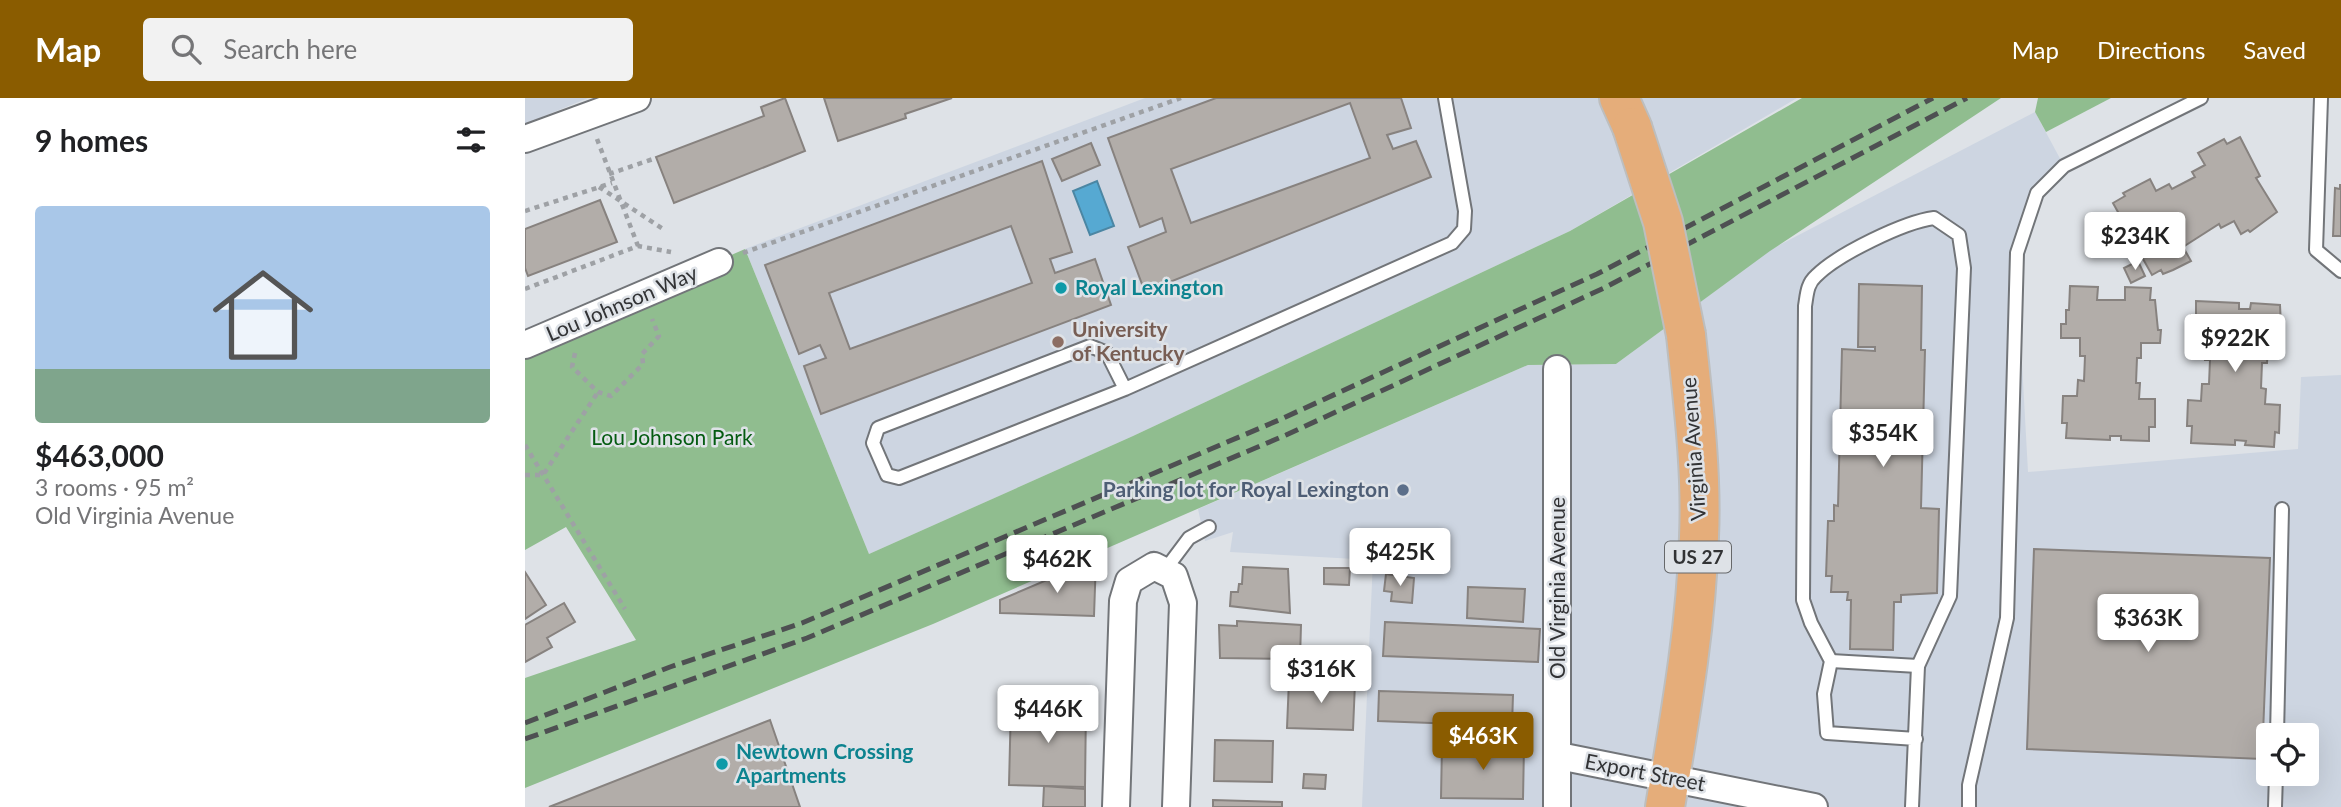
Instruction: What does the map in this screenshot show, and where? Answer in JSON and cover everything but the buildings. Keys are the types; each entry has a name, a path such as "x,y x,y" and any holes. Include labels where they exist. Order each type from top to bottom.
{"main road":[{"name":"Virginia Avenue","path":"1626,113 1664,222 1686,335 1697,454 1699,535 1686,684 1667,792"}],"street":[{"path":"525,139 637,98"},
{"name":"Lou Johnson Way","path":"525,345 719,262"},
{"name":"Old Virginia Avenue","path":"1557,369 1557,807"},
{"path":"1116,807 1123,601 1129,581 1144,569 1154,566 1165,570 1179,585 1183,604 1176,807"},
{"name":"Export Street","path":"1559,756 1667,792 1814,807"}],"lane":[{"path":"1125,389 1107,354 1090,346 878,428 873,443 887,475 899,478 1125,389 1452,243 1464,229 1465,211 1445,98"},
{"path":"1969,807 1969,785 2007,618 2018,253 2029,217 2037,193 2064,166 2201,98"},
{"path":"2321,98 2316,250 2341,271"},
{"path":"1912,807 1916,739 1918,666 1950,596 1964,268 1959,235 1934,218 1886,233 1817,275 1807,288 1803,600 1811,623 1831,661 1824,694 1827,733 1916,739"},
{"path":"2277,723 2282,509"},
{"path":"1165,570 1189,538 1209,527"},
{"path":"1831,661 1918,666"},
{"path":"2275,807 2276,786"}],"path":[{"path":"719,262 1181,98"},
{"path":"596,135 638,246"},
{"path":"609,174 656,158"},
{"path":"525,211 612,183"},
{"path":"598,187 663,229"},
{"path":"525,289 638,246 671,252"},
{"path":"580,341 572,367 598,392 611,396 643,364 642,354 659,336 643,295"},
{"path":"543,475 598,392"},
{"path":"525,445 625,609"},
{"path":"525,475 543,475"}],"shaded area":[{"path":"525,98 588,98 525,124"},
{"name":"University of Kentucky","path":"1145,98 1797,98 1570,231 1133,436 869,554 745,249"},
{"path":"2035,112 2064,166 2037,193 2017,272 2028,472 2298,449 2301,377 2341,375 2341,807 1362,807 1373,560 1230,552 1233,532 1205,541 1198,509 1528,365 1616,364 1772,249"}],"green space":[{"name":"Lou Johnson Park","path":"1802,98 2001,98 1770,251 1616,364 1528,365 933,624 525,788 525,678 636,640 566,527 525,550 525,345 745,249 869,554 1133,436 1570,231"},
{"path":"2038,98 2111,98 2046,132 2035,112"}],"water":[{"path":"1097,181 1114,226 1090,235 1073,191"}],"railway":[{"path":"525,723 670,667 802,623 1279,420 1597,274 1933,98"},
{"path":"525,739 807,638 1286,435 1604,288 1967,98"}],"place":[{"name":"Royal Lexington","path":"1061,288"},
{"name":"University of Kentucky","path":"1058,342"},
{"name":"Parking lot for Royal Lexington","path":"1403,490"},
{"name":"Newtown Crossing Apartments","path":"722,764"}]}
